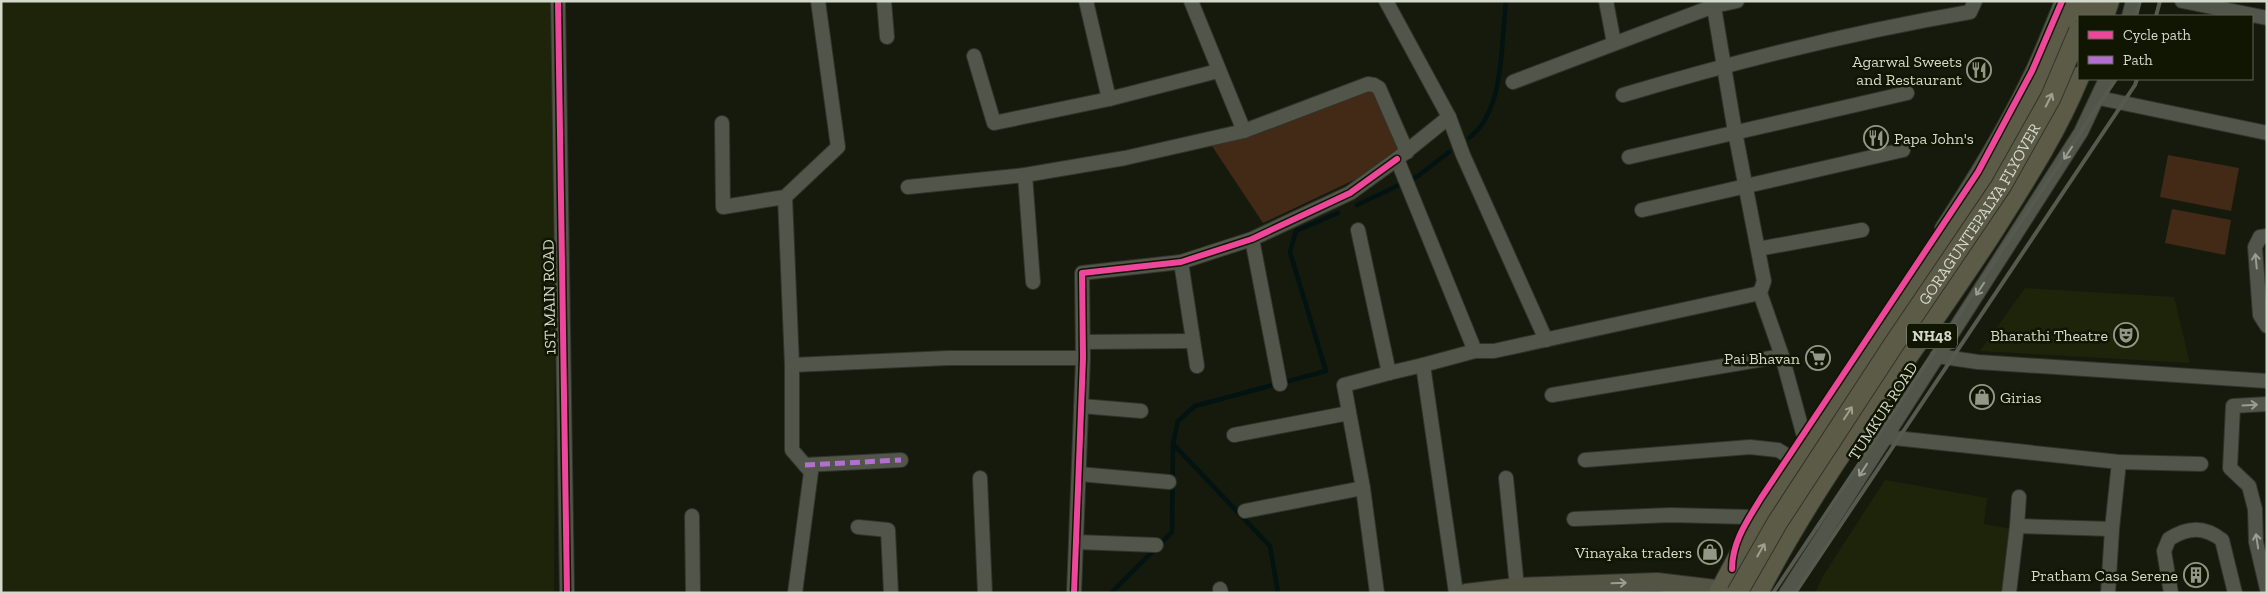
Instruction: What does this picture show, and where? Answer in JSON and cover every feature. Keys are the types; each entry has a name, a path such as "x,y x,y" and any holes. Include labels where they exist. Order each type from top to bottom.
{"highway":[{"name":"NH48","path":"1726,592 1732,569 1751,532 1828,411 1975,196 2012,135 2037,88 2073,1"},
{"path":"2085,15 2090,1"},
{"path":"2104,15 2109,1"},
{"path":"2117,15 2122,1"},
{"name":"GORAGUNTEPALYA FLYOVER","path":"1726,592 1777,523 1894,344 2001,186 2051,97 2078,33"},
{"name":"GORAGUNTEPALYA FLYOVER","path":"1758,593 1804,510 1978,255 2030,174 2058,124 2078,79"},
{"name":"TUMKUR ROAD","path":"1770,593 1814,514 1876,436 2060,144 2092,80"}],"main road":[{"path":"1466,593 1517,587 1657,582 1743,593"}],"street":[{"name":"1ST MAIN ROAD","path":"558,1 568,593"},
{"path":"722,123 723,207 785,197 838,146 818,1"},
{"path":"884,1 887,37"},
{"path":"1191,1 1244,131"},
{"path":"1386,1 1449,117 1546,340"},
{"path":"1606,1 1614,43"},
{"path":"1513,82 1714,4 1737,1"},
{"path":"1623,95 1724,65 1934,18 1970,12 1975,1"},
{"path":"1732,569 1735,546 1750,517 1803,433 1978,172 2032,71 2062,1"},
{"path":"2129,15 2134,1"},
{"path":"2182,1 2252,15"},
{"path":"1088,2 1109,99"},
{"path":"1714,4 1735,132 1764,281 1760,293 1782,356 1803,433"},
{"path":"2253,15 2267,18"},
{"path":"974,56 994,123 1109,99 1218,71"},
{"path":"1786,593 1876,436 1937,356 2081,132 2099,98 2106,80"},
{"path":"908,187 1025,175 1125,158 1244,131 1368,84 1374,85 1379,88 1402,156 1404,174 1409,188 1475,351"},
{"path":"1630,157 1907,92"},
{"path":"2099,98 2267,132"},
{"path":"1074,593 1083,358 1082,273 1181,262 1252,239 1350,193 1402,156 1449,117"},
{"path":"1642,210 1903,150"},
{"path":"1025,175 1033,282"},
{"path":"785,197 792,366 792,450 811,472 795,593"},
{"path":"1358,230 1389,373"},
{"path":"1758,249 1862,230"},
{"path":"2267,236 2260,237 2255,247 2260,315 2267,326"},
{"path":"1252,239 1280,384"},
{"path":"1181,262 1197,366"},
{"path":"1377,593 1363,488 1344,385 1475,351 1494,352 1760,293"},
{"path":"1083,342 1193,341"},
{"path":"1552,395 1782,356"},
{"path":"1937,356 1978,362 2267,382"},
{"path":"792,366 948,358 1083,358"},
{"path":"1423,366 1456,593"},
{"path":"2267,404 2233,406 2230,468 2249,486 2255,509 2256,542 2267,589"},
{"path":"1081,406 1140,411"},
{"path":"1234,435 1349,413"},
{"path":"1876,436 2119,462 2201,464"},
{"path":"1584,460 1750,447 1778,450 1788,456"},
{"path":"805,465 901,460"},
{"path":"2108,593 2119,462"},
{"path":"1078,474 1169,482"},
{"path":"980,478 985,593"},
{"path":"1506,478 1517,587"},
{"path":"1245,511 1363,488"},
{"path":"2009,593 2019,497"},
{"path":"1574,519 1670,515 1750,517"},
{"path":"692,516 693,593"},
{"path":"2017,526 2112,529"},
{"path":"858,527 888,530 891,593"},
{"path":"2171,593 2164,551 2169,539 2193,528 2211,532 2222,540 2235,593"},
{"path":"1076,542 1156,546"}],"shaded area":[{"path":"1,1 556,1 554,593 1,593"},
{"path":"1381,83 1411,153 1263,223 1212,146 1248,136"},
{"path":"2168,155 2239,168 2231,211 2160,197"},
{"path":"2172,209 2231,220 2225,255 2165,243"},
{"path":"2025,288 2174,297 2190,363 1980,351"},
{"path":"1885,480 1987,498 1984,524 2012,529 2004,593 1815,593 1823,576"}],"waterway":[{"path":"1469,138 1481,126 1495,94 1502,56 1506,1"},
{"path":"1357,205 1418,176 1449,152"},
{"path":"1111,593 1172,532 1173,444 1178,421 1195,406 1326,371 1290,252 1296,231 1338,213"},
{"path":"1173,444 1270,546 1278,593"}],"railway":[{"path":"2136,15 2140,1"},
{"path":"2156,15 2160,1"},
{"path":"1773,593 2115,80"},
{"path":"1795,593 2137,80"}],"marked path":[{"path":"805,465 901,460"}],"cycle path":[{"path":"558,1 567,593"},
{"path":"1732,569 1737,541 1761,498 1978,172 2032,71 2062,1"},
{"path":"1074,593 1083,358 1082,273 1181,262 1252,239 1350,193 1397,159"}],"place":[{"name":"Agarwal Sweets and Restaurant","path":"1979,70"},
{"name":"Papa John's","path":"1876,138"},
{"name":"Bharathi Theatre","path":"2126,335"},
{"name":"Pai Bhavan","path":"1818,358"},
{"name":"Girias","path":"1982,397"},
{"name":"Vinayaka traders","path":"1710,552"},
{"name":"Pratham Casa Serene","path":"2196,575"}]}
